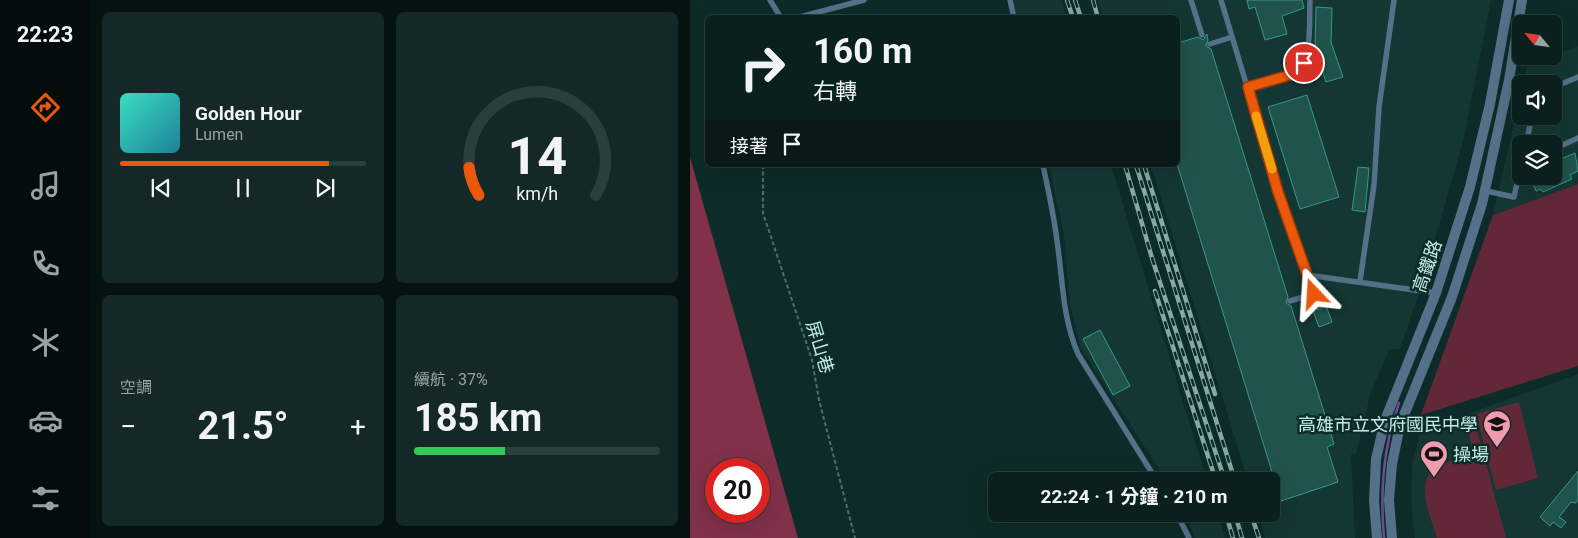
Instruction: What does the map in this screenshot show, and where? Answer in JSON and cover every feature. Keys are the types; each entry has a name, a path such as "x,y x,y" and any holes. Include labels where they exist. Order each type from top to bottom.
{"street":[{"name":"高鐵路","path":"1376,538 1374,501 1376,459 1385,420 1436,293 1474,176 1490,104 1509,0"},
{"name":"高鐵路","path":"1392,538 1389,500 1392,464 1400,425 1452,297 1486,191 1509,80 1522,0"}],"lane":[{"path":"770,0 779,15"},
{"path":"807,15 864,0"},
{"path":"1010,0 1013,15"},
{"path":"1191,0 1202,35"},
{"path":"1221,0 1278,192 1318,306"},
{"path":"1248,87 1290,75 1304,63 1308,46 1310,0"},
{"path":"1360,281 1374,185 1379,107 1394,0"},
{"path":"1210,44 1232,38"},
{"path":"1562,84 1578,77"},
{"path":"1562,145 1578,138"},
{"path":"1043,167 1057,239 1064,313 1069,332 1078,354 1151,472"},
{"path":"1486,191 1514,197 1517,185"},
{"path":"1307,275 1436,293"},
{"path":"1290,301 1314,294"},
{"path":"1181,522 1189,538"}],"path":[{"name":"屏山巷","path":"763,167 763,212 812,360 819,400 855,538"}],"shaded area":[{"path":"1013,0 1061,0 1065,15 1017,15"},
{"path":"1097,0 1491,0 1463,142 1420,290 1400,349 1389,350 1371,392 1356,454 1351,454 1355,538 1265,538 1260,522 1280,522 1280,472 1245,472 1152,167 1180,167 1180,15 1102,15"},
{"path":"1578,46 1578,184 1493,215 1514,125 1562,125 1562,75 1525,75 1527,67 1532,65 1562,65 1562,53"},
{"path":"690,157 798,538 690,538"},
{"path":"1049,167 1112,167 1204,472 1161,472 1081,349 1070,305 1064,235"},
{"path":"1578,184 1578,366 1421,415 1493,215"},
{"name":"高雄市立文府國民中學","path":"1578,374 1578,538 1415,538 1411,502 1412,466 1420,431"},
{"path":"1519,402 1538,478 1496,490 1476,414"},
{"path":"1474,419 1506,538 1437,538 1426,504 1426,482 1429,474 1442,464 1459,460 1476,463 1466,421"},
{"path":"1188,522 1220,522 1225,538 1195,538"}],"building":[{"path":"1247,0 1302,0 1304,8 1282,16 1287,34 1265,40 1255,7 1249,9"},
{"path":"1316,7 1332,8 1331,42 1343,77 1326,82 1315,48"},
{"path":"1207,34 1206,46 1211,49 1288,297 1286,303 1291,306 1334,444 1327,447 1338,482 1281,501 1280,472 1272,472 1178,167 1180,167 1180,42 1198,37 1203,40"},
{"path":"1307,95 1339,197 1300,209 1268,107"},
{"path":"1575,153 1578,171 1570,175 1572,179 1562,183 1562,159"},
{"path":"1358,167 1369,168 1365,212 1352,210"},
{"path":"1534,185 1559,185 1543,192 1540,189 1536,191"},
{"path":"1325,303 1332,322 1319,327 1312,308 1320,310"},
{"path":"1100,330 1130,386 1113,395 1083,339"},
{"path":"1578,471 1578,500 1576,503 1571,502 1559,517 1566,522 1561,528 1553,522 1550,526 1540,517"}],"waterway":[{"path":"1384,538 1382,503 1384,470 1389,436 1399,403"}],"railway":[{"path":"1067,0 1072,15"},
{"path":"1075,0 1080,15"},
{"path":"1093,0 1097,15"},
{"path":"1126,167 1152,258 1222,472"},
{"path":"1137,167 1232,472"},
{"path":"1145,167 1215,394"},
{"path":"1155,291 1213,472"},
{"path":"1228,522 1233,538"},
{"path":"1237,522 1242,538"},
{"path":"1254,522 1259,538"}],"slow traffic":[{"path":"1256,116 1272,169"}],"place":[{"name":"高雄市立文府國民中學","path":"1497,448"},
{"name":"操場","path":"1434,478"}],"route":[{"path":"1304,63 1290,75 1248,87 1278,192 1295,245 1314,294"}]}
